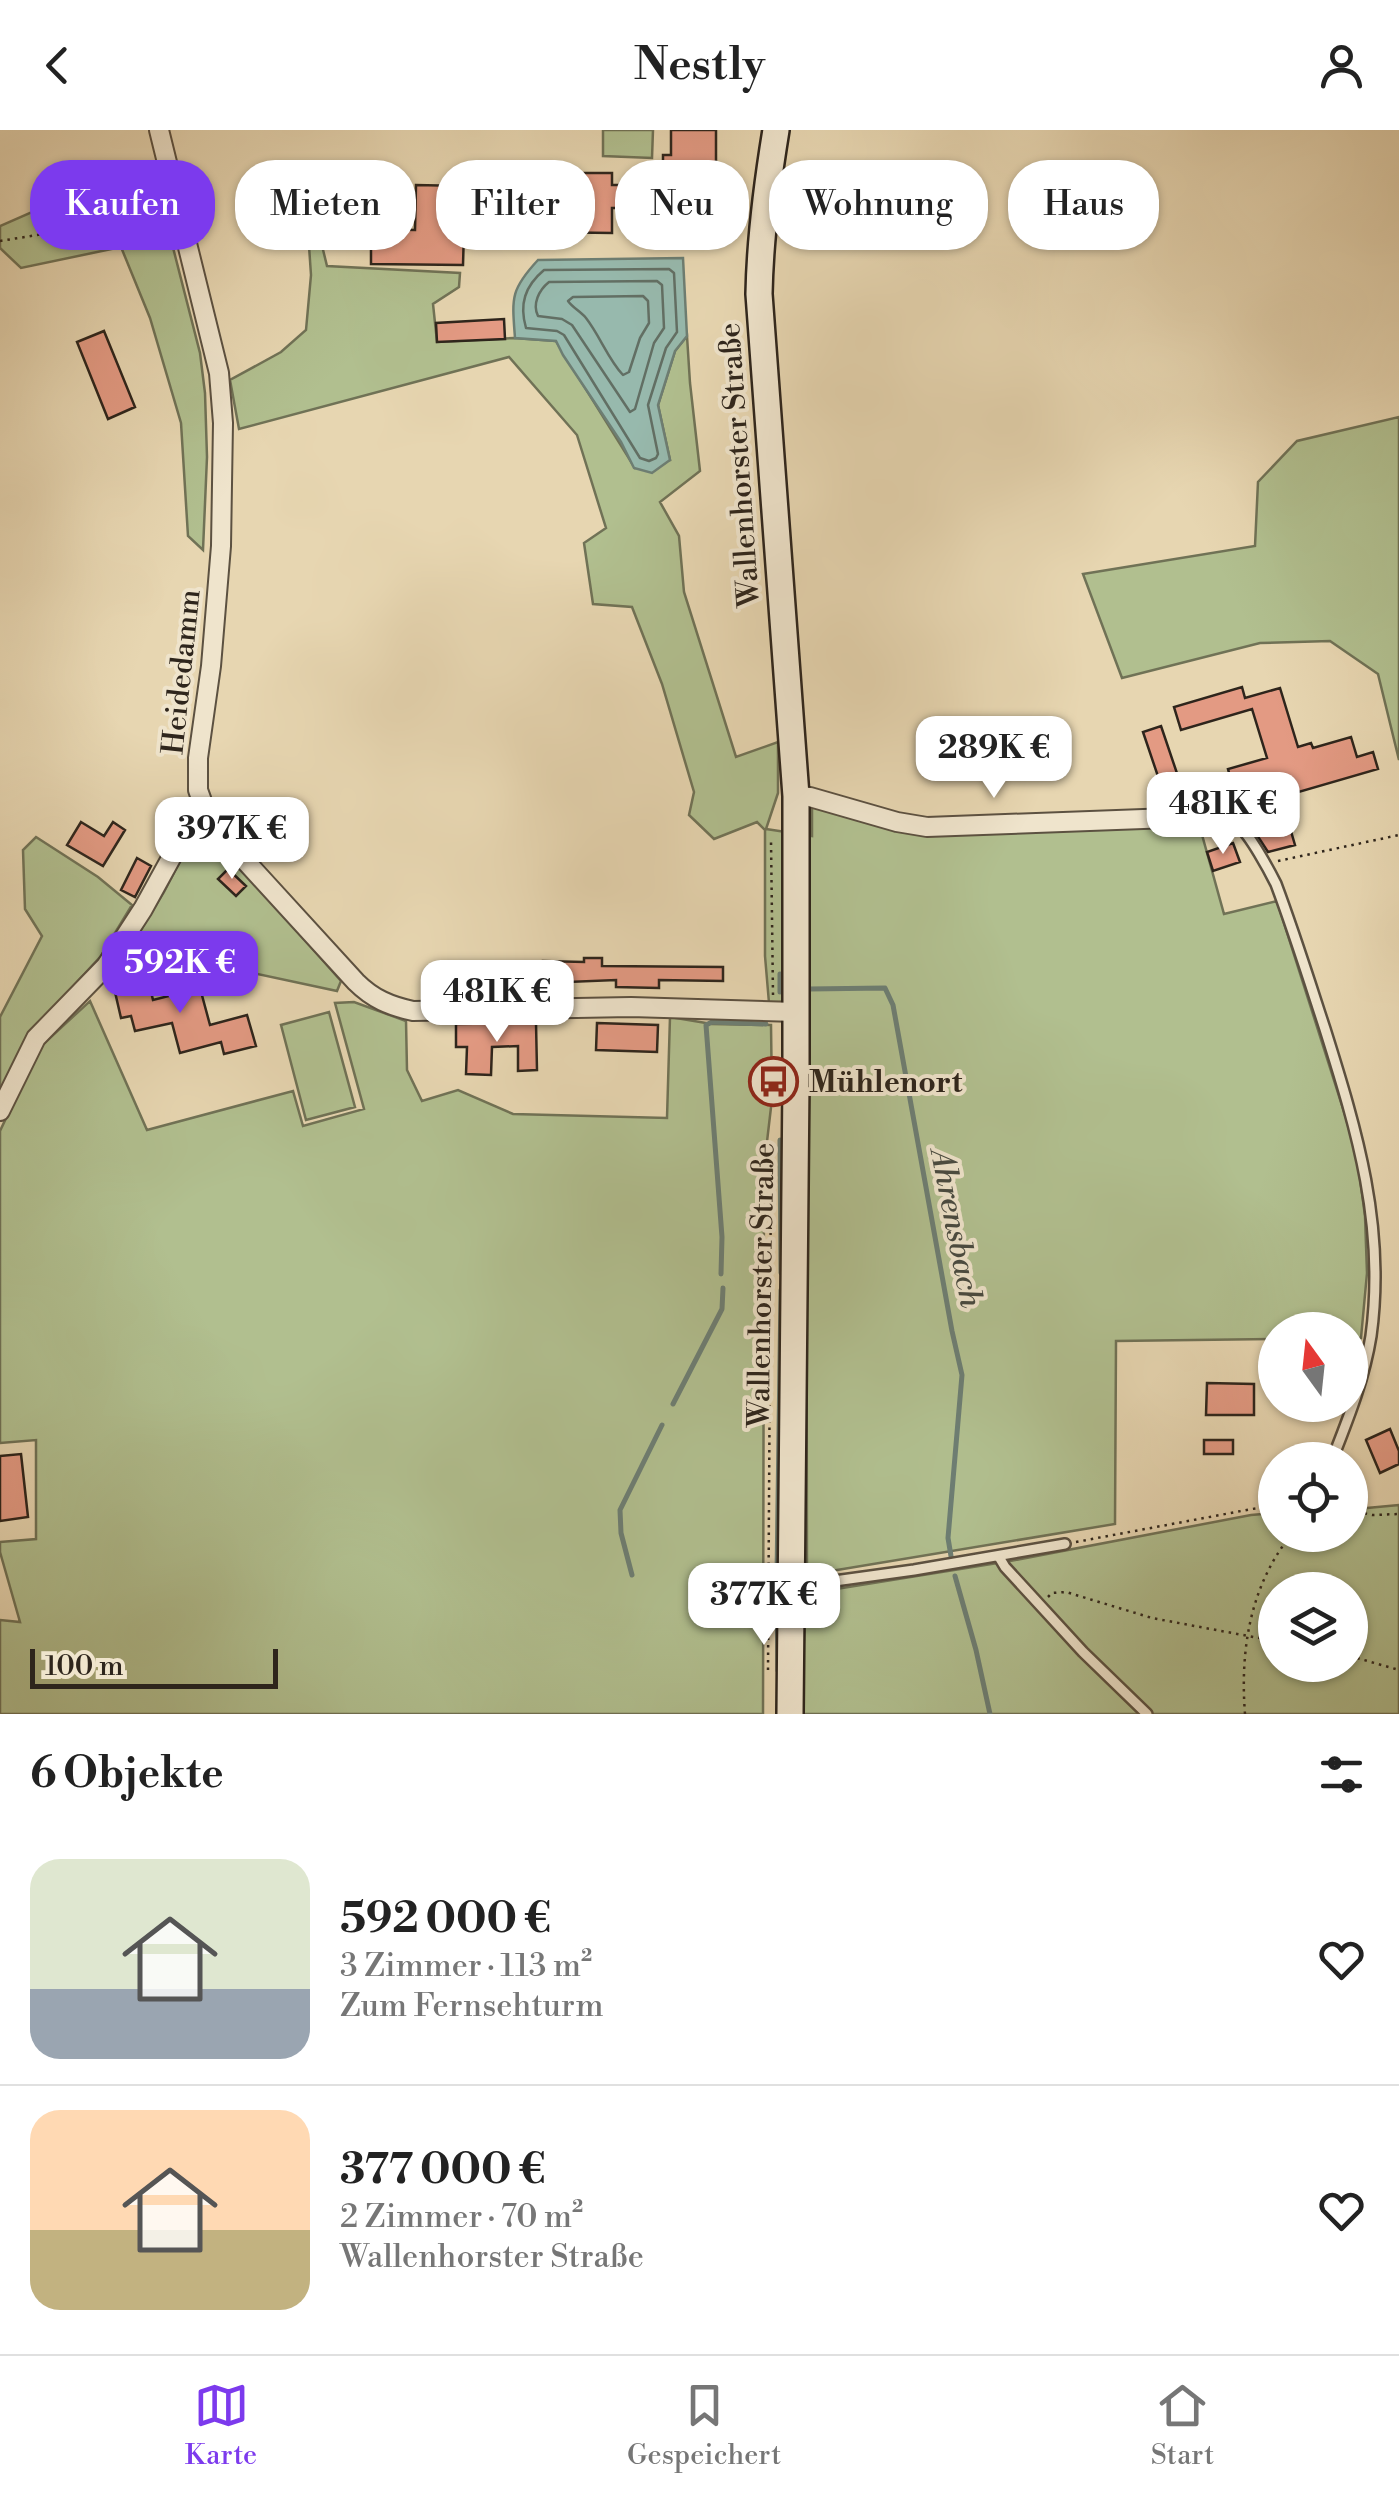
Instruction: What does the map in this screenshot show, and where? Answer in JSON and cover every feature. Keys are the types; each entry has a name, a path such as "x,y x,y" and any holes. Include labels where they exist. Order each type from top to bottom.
{"main road":[{"name":"Wallenhorster Straße","path":"776,130 764,199 758,294 796,796 785,1012 793,1584 790,1714"}],"street":[{"name":"Heidedamm","path":"158,130 166,160"},
{"name":"Heidedamm","path":"188,250 219,373 223,423 221,546 211,666 198,758 198,790 207,815 228,842 356,982 387,1005 413,1011 631,1007 785,1012"},
{"path":"796,796 927,828 1197,817"},
{"path":"0,1111 36,1038 106,966 181,840 192,824 207,815"}],"lane":[{"path":"1197,817 1239,826 1267,866 1289,918 1350,1108 1372,1209 1376,1267 1371,1336 1360,1388 1340,1442"},
{"path":"793,1584 999,1557 1065,1544"},
{"path":"999,1557 1083,1652 1147,1714"}],"path":[{"path":"0,241 30,236"},
{"path":"1267,866 1279,860 1399,835"},
{"path":"768,1677 774,1135"},
{"path":"1065,1544 1258,1508"},
{"path":"1368,1514 1399,1514"},
{"path":"1244,1714 1246,1635 1251,1612 1281,1552"},
{"path":"1039,1604 1052,1593 1066,1592 1152,1618 1258,1637"},
{"path":"1368,1661 1399,1670"}],"green space":[{"path":"603,130 653,130 652,158 603,156"},
{"path":"30,213 30,250 107,250 21,268 0,248 0,226"},
{"path":"122,250 174,250 200,353 205,393 203,550 188,536 181,423 150,318"},
{"path":"309,250 323,250 327,266 460,273 459,287 433,304 437,342 514,338 556,341 635,468 670,460 658,405 675,351 687,336 700,471 660,502 679,536 684,592 736,757 778,742 778,793 766,829 812,836 812,804 883,825 1199,824 1224,914 1277,901 1358,1163 1365,1216 1363,1312 1258,1312 1258,1339 1116,1341 1115,1524 807,1572 806,1000 769,1003 765,830 757,822 714,839 689,815 694,792 662,684 632,607 593,604 584,543 606,528 577,435 509,357 239,429 230,380 281,352 306,330"},
{"path":"1399,417 1399,760 1378,674 1330,641 1260,643 1122,678 1083,574 1255,546 1258,482 1297,441"},
{"path":"200,831 210,833 341,981 337,991 211,964 175,951 123,959 192,838"},
{"path":"36,837 98,877 132,905 101,956 29,1034 0,1094 0,1017 42,936 25,909 23,850"},
{"path":"90,1001 147,1130 293,1091 303,1126 364,1109 335,1003 354,1002 406,1021 407,1070 422,1101 458,1090 513,1114 667,1118 670,1017 712,1024 771,1025 772,1099 764,1167 763,1714 0,1714 0,1620 20,1622 0,1542 36,1539 36,1440 0,1443 0,1131 40,1047"},
{"path":"329,1012 355,1107 306,1120 281,1025"},
{"path":"1399,1505 1399,1714 802,1714 805,1594 1010,1561 1258,1514 1258,1552 1368,1552 1368,1508"}],"water":[{"path":"683,258 687,336 675,351 658,405 670,460 652,473 634,468 556,341 515,338 515,295 538,260"}],"building":[{"path":"671,130 716,130 716,160 663,160 663,155 671,155"},
{"path":"595,173 612,173 612,233 595,233"},
{"path":"416,185 436,185 436,250 463,250 463,265 371,264 371,250 416,250"},
{"path":"504,319 505,339 437,342 436,323"},
{"path":"104,331 135,407 108,419 77,342"},
{"path":"1242,687 1245,698 1280,688 1298,747 1311,743 1313,748 1351,737 1357,757 1373,752 1378,769 1281,797 1295,845 1268,852 1255,832 1248,806 1239,809 1228,769 1267,758 1252,709 1181,730 1174,707"},
{"path":"1161,726 1185,797 1167,803 1143,732"},
{"path":"81,822 104,836 113,822 125,830 103,866 67,845"},
{"path":"1233,843 1240,862 1213,871 1207,852"},
{"path":"137,858 151,866 135,897 121,890"},
{"path":"228,869 246,886 236,896 218,879"},
{"path":"584,958 602,958 602,966 723,967 723,981 659,980 659,988 616,987 616,980 543,983 543,961 584,962"},
{"path":"146,971 153,1000 200,988 210,1025 247,1015 256,1046 224,1054 221,1042 180,1053 172,1023 135,1031 131,1016 121,1018 112,979"},
{"path":"536,1023 537,1070 518,1071 518,1046 492,1047 491,1075 466,1074 467,1047 456,1047 456,1024"},
{"path":"597,1023 658,1025 657,1052 596,1050"},
{"path":"1207,1383 1254,1384 1254,1415 1206,1415"},
{"path":"1390,1429 1399,1451 1399,1464 1380,1473 1366,1440"},
{"path":"1204,1440 1233,1440 1233,1454 1204,1454"},
{"path":"21,1454 28,1517 0,1521 0,1456"}],"waterway":[{"name":"Ahrensbach","path":"780,974 780,992"},
{"name":"Ahrensbach","path":"809,989 885,988 893,1005 962,1375 948,1538 951,1556"},
{"path":"721,1274 722,1237 706,1025 766,1024"},
{"path":"780,1140 781,1273"},
{"path":"673,1404 722,1309 723,1288"},
{"path":"777,1575 781,1290"},
{"path":"632,1575 621,1533 620,1510 662,1425"},
{"name":"Ahrensbach","path":"955,1576 990,1714"},
{"path":"777,1594 778,1671"}],"place":[{"name":"Mühlenort","path":"774,1082"}]}
